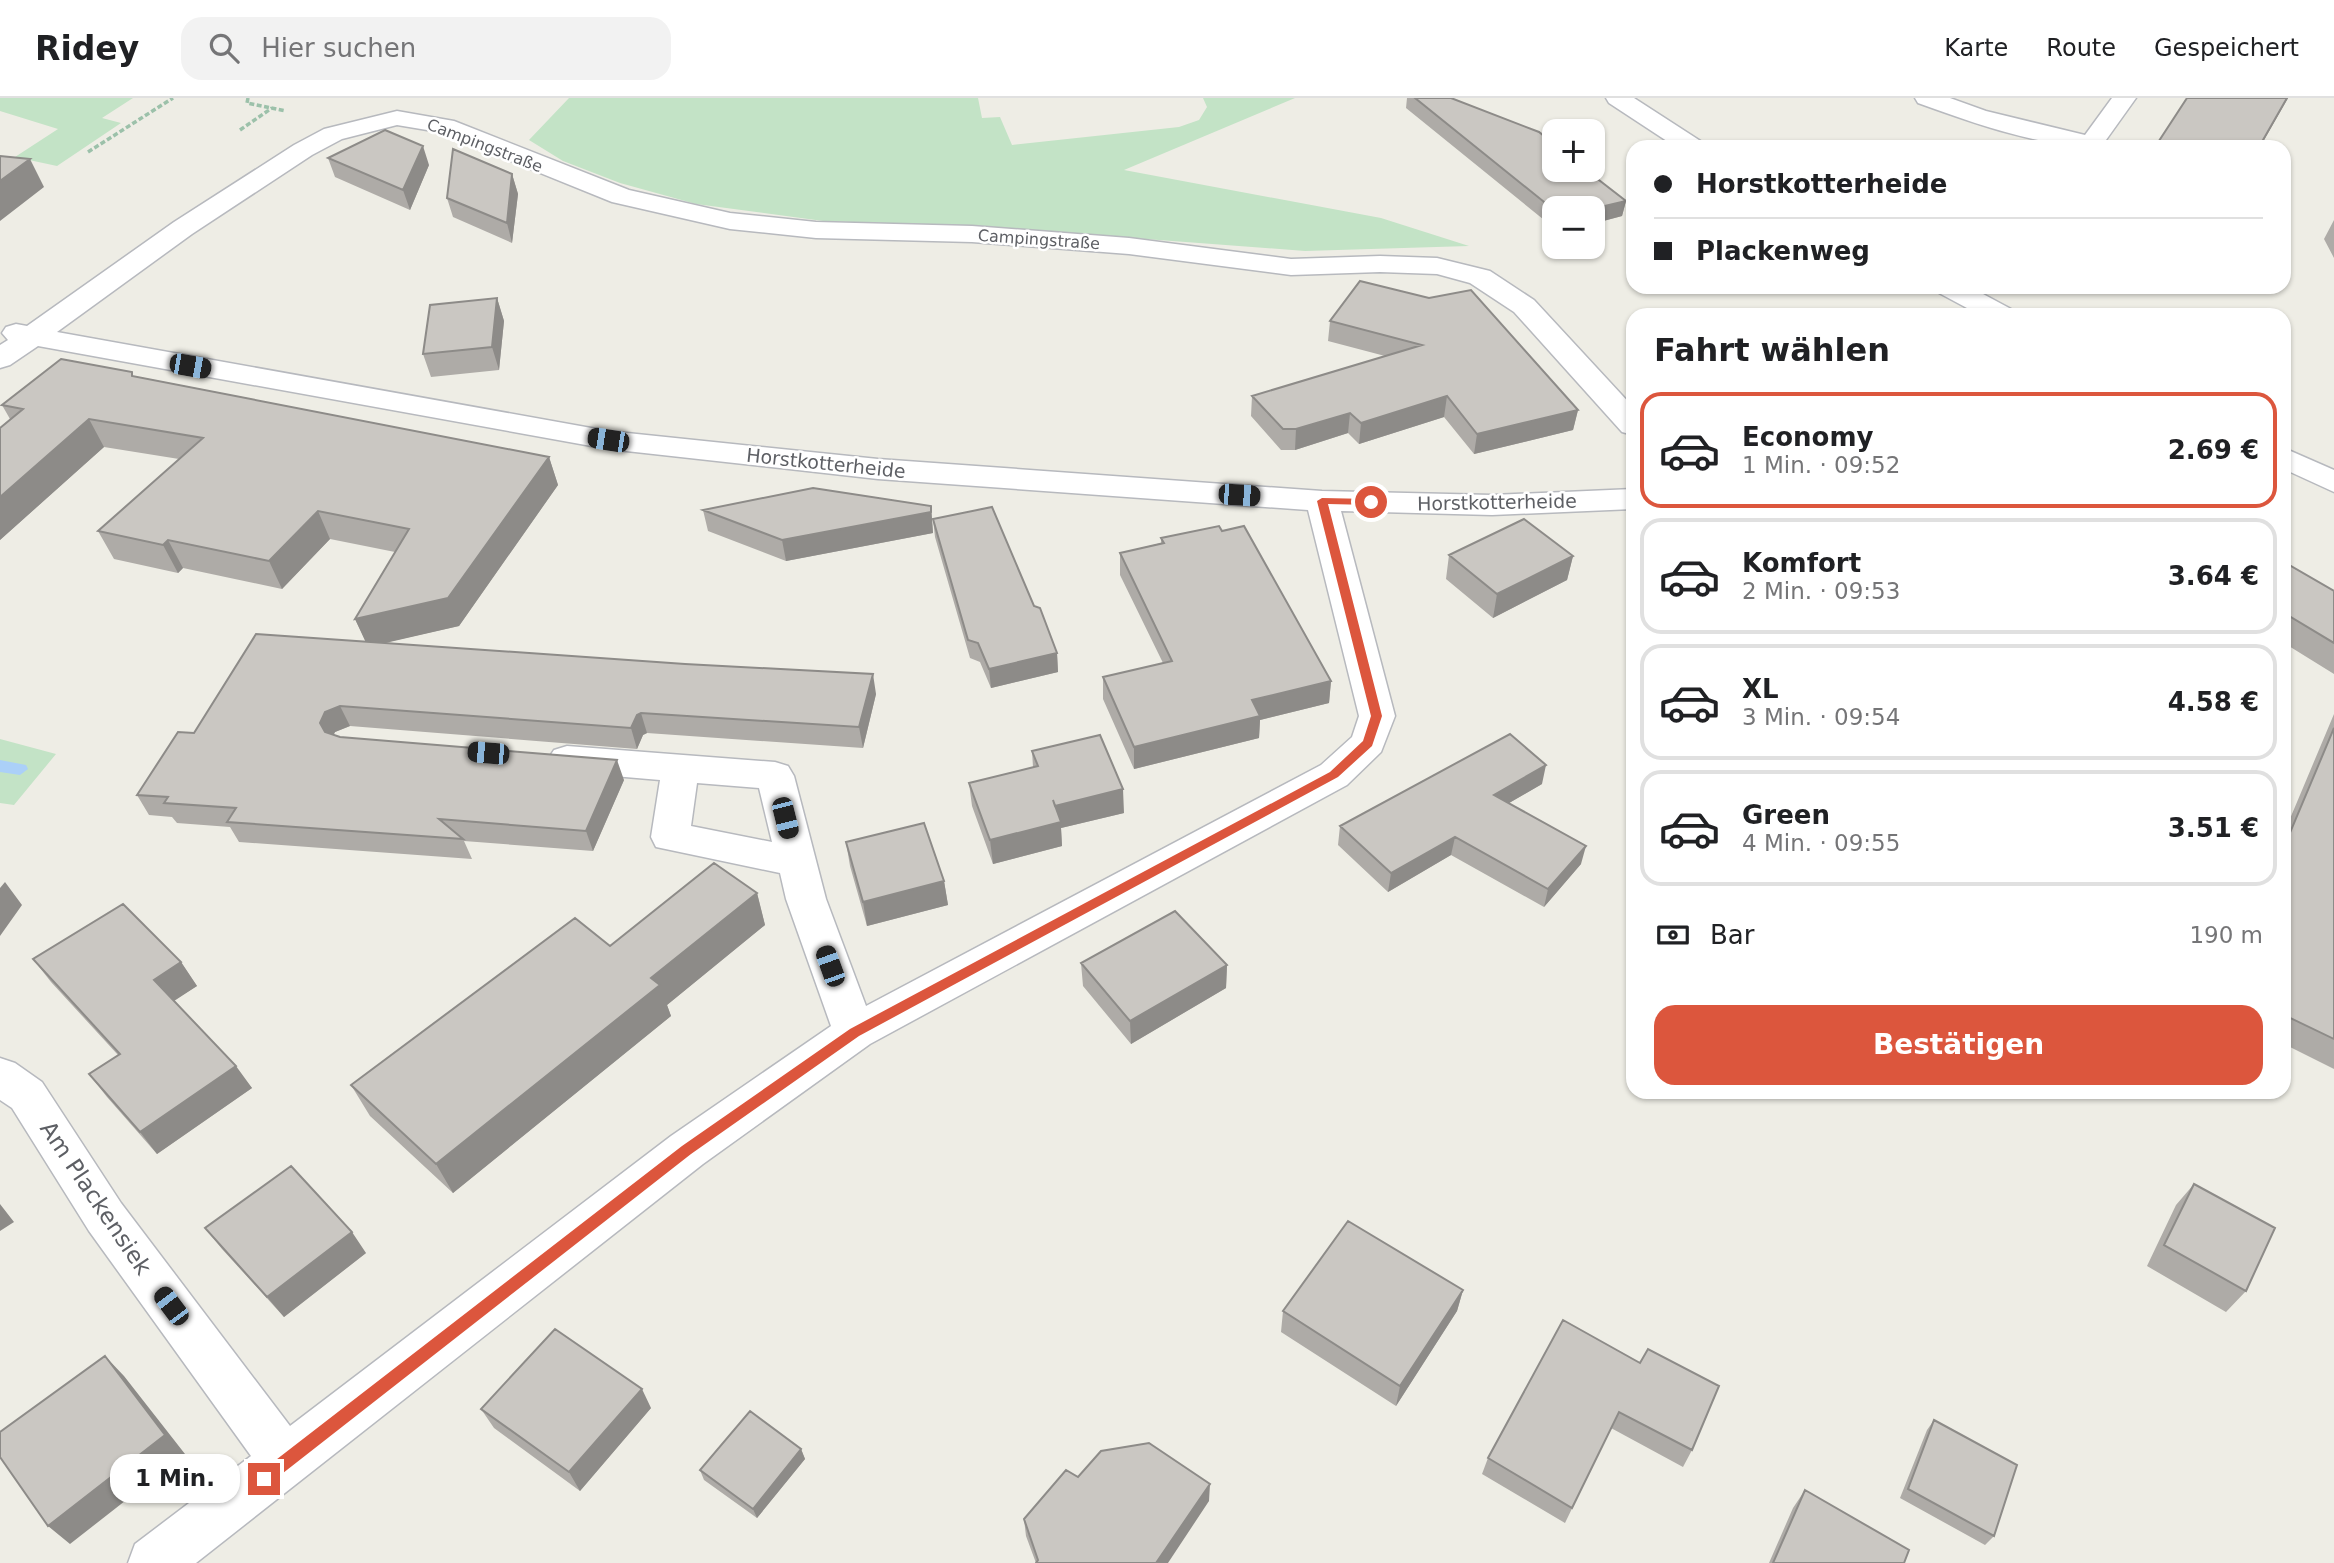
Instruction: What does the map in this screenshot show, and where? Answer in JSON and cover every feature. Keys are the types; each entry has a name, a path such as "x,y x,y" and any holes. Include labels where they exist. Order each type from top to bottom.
{"street":[{"name":"Campingstraße","path":"397,118 420,98"},
{"path":"1618,98 1682,140"},
{"path":"1927,98 1978,116 2075,140"},
{"path":"2094,140 2124,98"},
{"name":"Campingstraße","path":"14,333 183,228 303,149 333,134 397,118 445,126 621,196 730,221 816,230 972,234 1129,246 1291,267 1380,264 1437,266 1480,277 1524,306 1626,418"},
{"path":"1962,294 1988,308"},
{"path":"0,359 14,333"},
{"name":"Horstkotterheide","path":"14,333 608,440 878,469 1322,501 1492,505 1626,499"},
{"path":"2291,460 2334,482"},
{"path":"154,1563 687,1150 855,1032 1334,775 1368,743 1377,716 1322,501"},
{"path":"529,756 775,776 806,899 855,1032"},
{"path":"680,768 670,837 796,861"},
{"name":"Am Plackensiek","path":"0,1076 27,1095 105,1217 286,1462"}],"path":[{"path":"88,152 173,98"},
{"path":"240,130 272,108"}],"green space":[{"path":"0,98 133,98 102,118 121,123 57,166 15,157 58,129 0,111"},
{"path":"569,98 978,98 982,118 1000,117 1012,145 1179,127 1199,120 1207,107 1203,98 1295,98 1124,170 1381,218 1469,246 1305,251 974,226 823,221 696,204 620,183 563,161 529,140"},
{"path":"0,739 56,754 14,805 0,803"}],"building":[{"path":"1415,98 1451,98 1539,132 1542,134 1542,182 1601,182 1626,201 1605,206 1605,196 1542,196 1542,200"},
{"path":"2187,98 2287,98 2263,140 2160,140"},
{"path":"385,130 423,146 403,190 328,158"},
{"path":"453,149 512,174 507,223 447,198"},
{"path":"0,156 30,159 0,181"},
{"path":"1360,281 1429,298 1471,290 1578,410 1477,434 1447,396 1361,423 1350,413 1296,429 1283,429 1252,396 1422,345 1330,321"},
{"path":"497,298 492,347 423,354 430,305"},
{"path":"61,359 132,372 132,376 549,457 448,598 355,619 409,529 318,511 269,561 168,540 163,545 98,531 203,438 89,419 0,497 0,428 23,409 2,405"},
{"path":"813,488 931,506 931,512 782,540 703,510"},
{"path":"992,507 1034,606 1040,608 1057,653 989,669 978,643 968,640 933,519"},
{"path":"1524,519 1573,556 1497,594 1449,555"},
{"path":"1219,526 1222,531 1244,526 1331,681 1252,700 1260,716 1134,747 1103,677 1172,661 1120,553 1164,543 1161,538"},
{"path":"2291,566 2334,591 2334,643 2291,617"},
{"path":"256,634 685,664 873,674 859,727 641,713 637,715 631,728 340,706 325,712 320,723 325,732 340,737 617,760 586,831 439,819 463,839 227,822 236,808 164,803 168,797 137,795 178,732 194,733"},
{"path":"2334,728 2334,1039 2291,1018 2291,830"},
{"path":"1510,734 1546,765 1494,795 1586,846 1548,889 1455,837 1391,873 1340,826"},
{"path":"1100,735 1123,789 1055,806 1061,822 990,840 969,783 1038,766 1032,751"},
{"path":"924,823 944,881 863,902 846,842"},
{"path":"714,863 757,893 651,978 660,985 436,1164 351,1085 575,918 610,946"},
{"path":"123,904 181,962 154,980 236,1066 140,1132 89,1074 120,1054 33,959"},
{"path":"1175,911 1227,965 1130,1021 1081,963"},
{"path":"291,1166 352,1232 267,1297 205,1228"},
{"path":"2194,1184 2275,1228 2246,1291 2164,1245"},
{"path":"1348,1221 1463,1290 1400,1386 1283,1311"},
{"path":"1563,1320 1640,1363 1648,1349 1719,1386 1692,1450 1619,1412 1572,1508 1488,1458"},
{"path":"555,1329 642,1389 569,1472 481,1409"},
{"path":"105,1356 165,1435 48,1526 0,1457 0,1432"},
{"path":"750,1411 801,1449 753,1509 700,1470"},
{"path":"1934,1420 2017,1465 1994,1536 1908,1489"},
{"path":"1149,1443 1210,1484 1156,1563 1036,1563 1038,1560 1024,1519 1066,1470 1078,1477 1101,1451"},
{"path":"1805,1490 1909,1550 1904,1563 1773,1563"}],"waterway":[{"path":"0,766 20,769"}],"route":[{"path":"264,1479 687,1150 855,1032 1334,775 1368,743 1377,716 1322,501 1371,502"}]}
